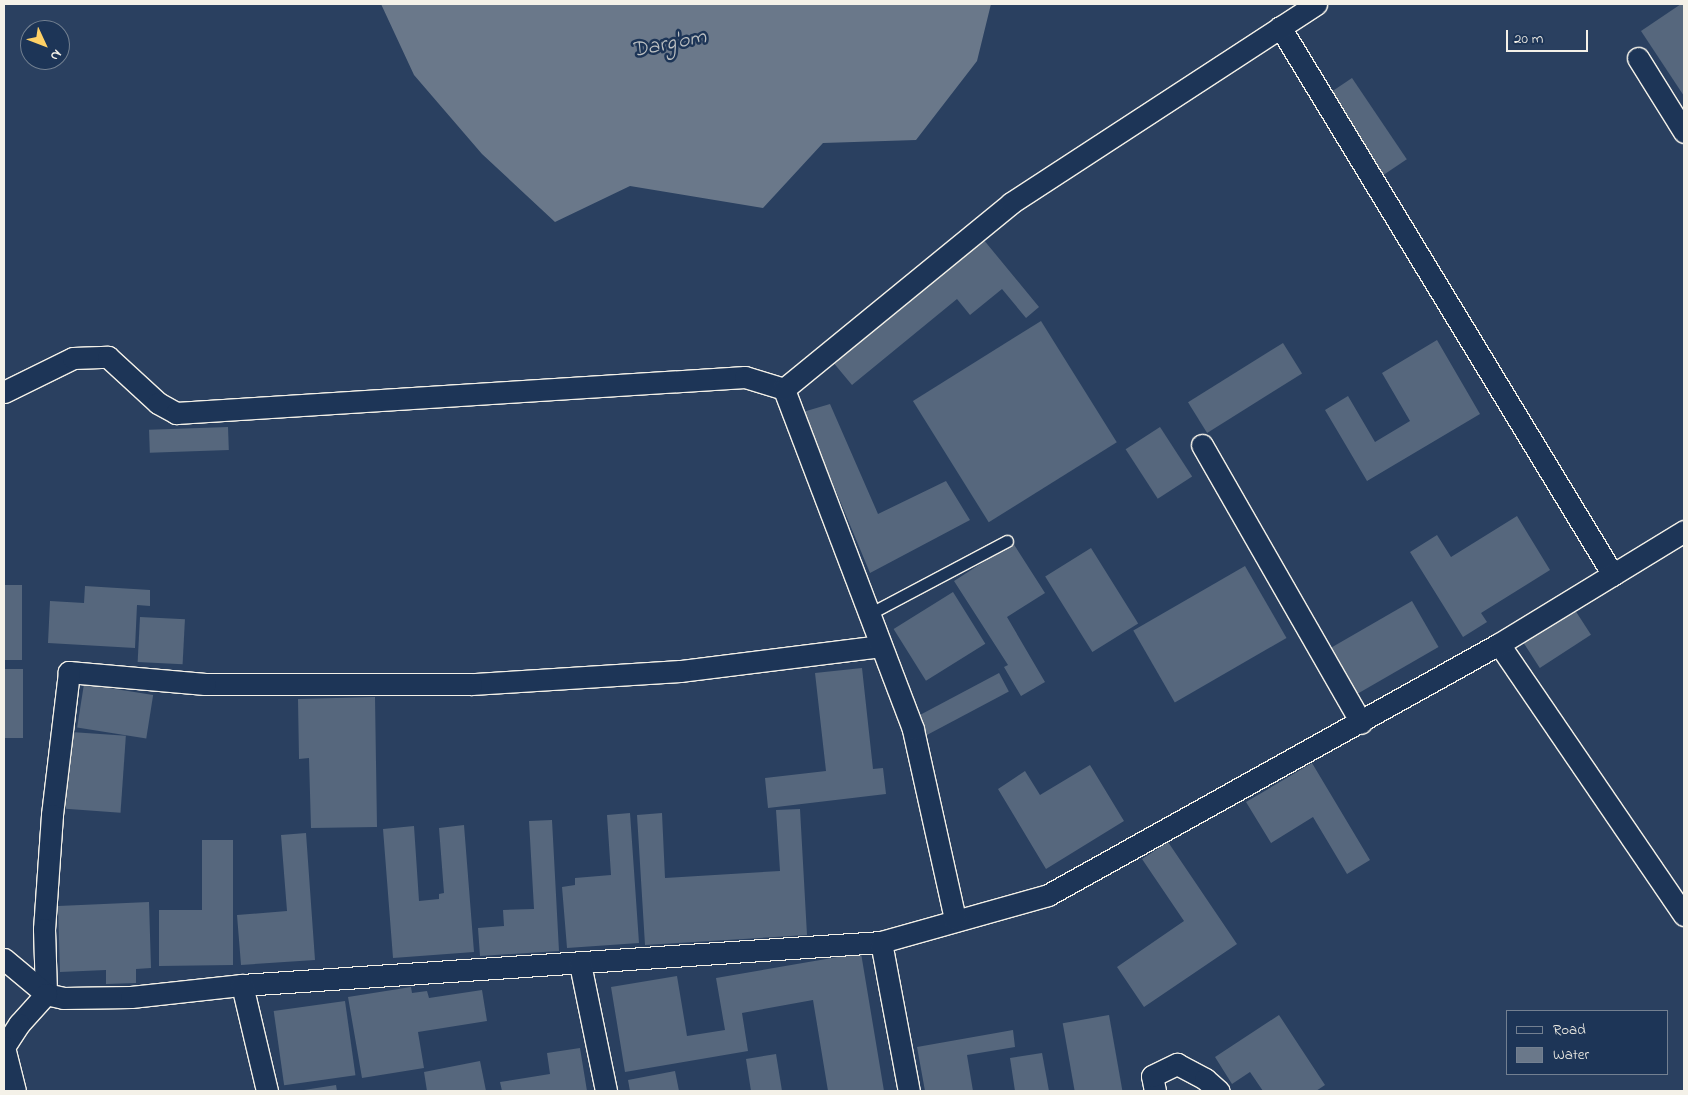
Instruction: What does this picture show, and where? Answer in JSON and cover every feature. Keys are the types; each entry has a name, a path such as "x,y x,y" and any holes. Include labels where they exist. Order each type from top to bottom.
{"street":[{"path":"784,389 1010,203 1316,4"},
{"path":"1280,28 1613,575"},
{"path":"1638,58 1684,132"},
{"path":"4,392 73,358 108,357 158,403 176,413 745,378 784,389"},
{"path":"784,389 914,729 955,919"},
{"path":"1202,444 1361,723"},
{"path":"4,959 46,994 63,998 131,997 242,985 580,964 882,942 955,919 1048,896 1361,723 1499,644 1684,532"},
{"path":"1499,644 1684,915"},
{"path":"15,1091 4,1048 19,1024 46,994 44,929 48,872 69,672 205,684 471,684 680,671 881,646"},
{"path":"882,942 910,1091"},
{"path":"580,964 606,1091"},
{"path":"242,985 267,1091"},
{"path":"1155,1091 1152,1076 1177,1064 1205,1079 1219,1091"}],"lane":[{"path":"869,614 1007,541"}],"water":[{"name":"Darg'om","path":"381,4 991,4 977,61 916,140 823,143 763,208 630,186 555,222 482,154 414,75"}],"building":[{"path":"1681,4 1684,4 1684,96 1641,31"},
{"path":"1352,78 1407,159 1381,177 1326,95"},
{"path":"983,239 1039,307 1026,318 1002,289 970,315 957,299 852,385 832,361"},
{"path":"1041,321 1117,442 989,522 913,401"},
{"path":"1437,340 1480,414 1367,481 1325,410 1348,396 1375,442 1410,421 1382,373"},
{"path":"1283,343 1302,374 1207,433 1188,402"},
{"path":"830,404 878,514 946,481 970,520 870,573 803,412"},
{"path":"228,427 229,450 150,453 149,430"},
{"path":"1160,427 1192,476 1158,499 1126,449"},
{"path":"1517,516 1550,570 1481,613 1487,622 1463,637 1410,552 1437,535 1451,557"},
{"path":"1013,543 1045,593 1007,617 1045,682 1021,696 1004,667 1008,665 954,581"},
{"path":"1091,548 1138,623 1092,652 1045,577"},
{"path":"1245,566 1286,638 1175,702 1133,630"},
{"path":"4,585 22,585 22,660 4,660"},
{"path":"85,586 150,590 150,606 137,605 135,648 48,643 50,601 84,603"},
{"path":"953,592 985,644 926,681 894,629"},
{"path":"1412,601 1438,647 1354,696 1327,650"},
{"path":"1573,607 1591,635 1540,668 1522,640"},
{"path":"140,617 185,619 183,664 138,662"},
{"path":"862,668 873,769 883,768 886,794 768,808 765,778 826,771 815,673"},
{"path":"4,669 23,669 23,738 4,738"},
{"path":"999,673 1009,692 924,737 914,718"},
{"path":"84,684 153,695 146,738 77,727"},
{"path":"375,697 377,827 311,828 309,758 299,759 298,699"},
{"path":"71,732 126,736 120,813 66,809"},
{"path":"1312,763 1370,860 1347,874 1313,817 1271,843 1246,802"},
{"path":"1090,765 1124,821 1046,869 998,789 1025,771 1040,795"},
{"path":"800,809 807,935 645,945 637,815 662,813 665,878 780,871 776,810"},
{"path":"630,813 639,943 567,948 562,887 575,885 575,878 611,875 607,815"},
{"path":"552,820 559,951 480,956 478,928 504,926 503,910 534,909 529,821"},
{"path":"464,825 474,952 393,958 383,829 414,826 419,901 439,899 439,894 444,893 439,828"},
{"path":"306,833 315,960 241,965 237,915 287,911 281,835"},
{"path":"202,840 233,840 233,965 159,966 159,910 202,910"},
{"path":"1168,842 1237,944 1144,1007 1117,967 1184,921 1142,859"},
{"path":"149,902 151,968 136,969 136,983 106,984 106,970 60,972 58,906"},
{"path":"861,953 884,1091 828,1091 813,1000 742,1013 748,1051 625,1072 611,987 677,976 687,1036 725,1030 716,978"},
{"path":"411,987 412,993 427,991 429,998 482,990 487,1021 418,1032 424,1068 362,1078 348,997"},
{"path":"345,1001 355,1075 284,1085 274,1011"},
{"path":"1109,1015 1122,1091 1075,1091 1063,1023"},
{"path":"1279,1015 1325,1085 1316,1091 1263,1091 1250,1072 1232,1084 1215,1057"},
{"path":"1013,1030 1015,1047 967,1055 973,1091 925,1091 917,1047"},
{"path":"580,1048 587,1091 502,1091 500,1082 550,1074 547,1053"},
{"path":"1042,1053 1049,1091 1015,1091 1010,1058"},
{"path":"776,1054 782,1091 751,1091 746,1059"},
{"path":"480,1061 486,1091 427,1091 424,1072"},
{"path":"675,1071 679,1091 630,1091 628,1080"},
{"path":"336,1085 337,1091 304,1091 304,1090"}]}
